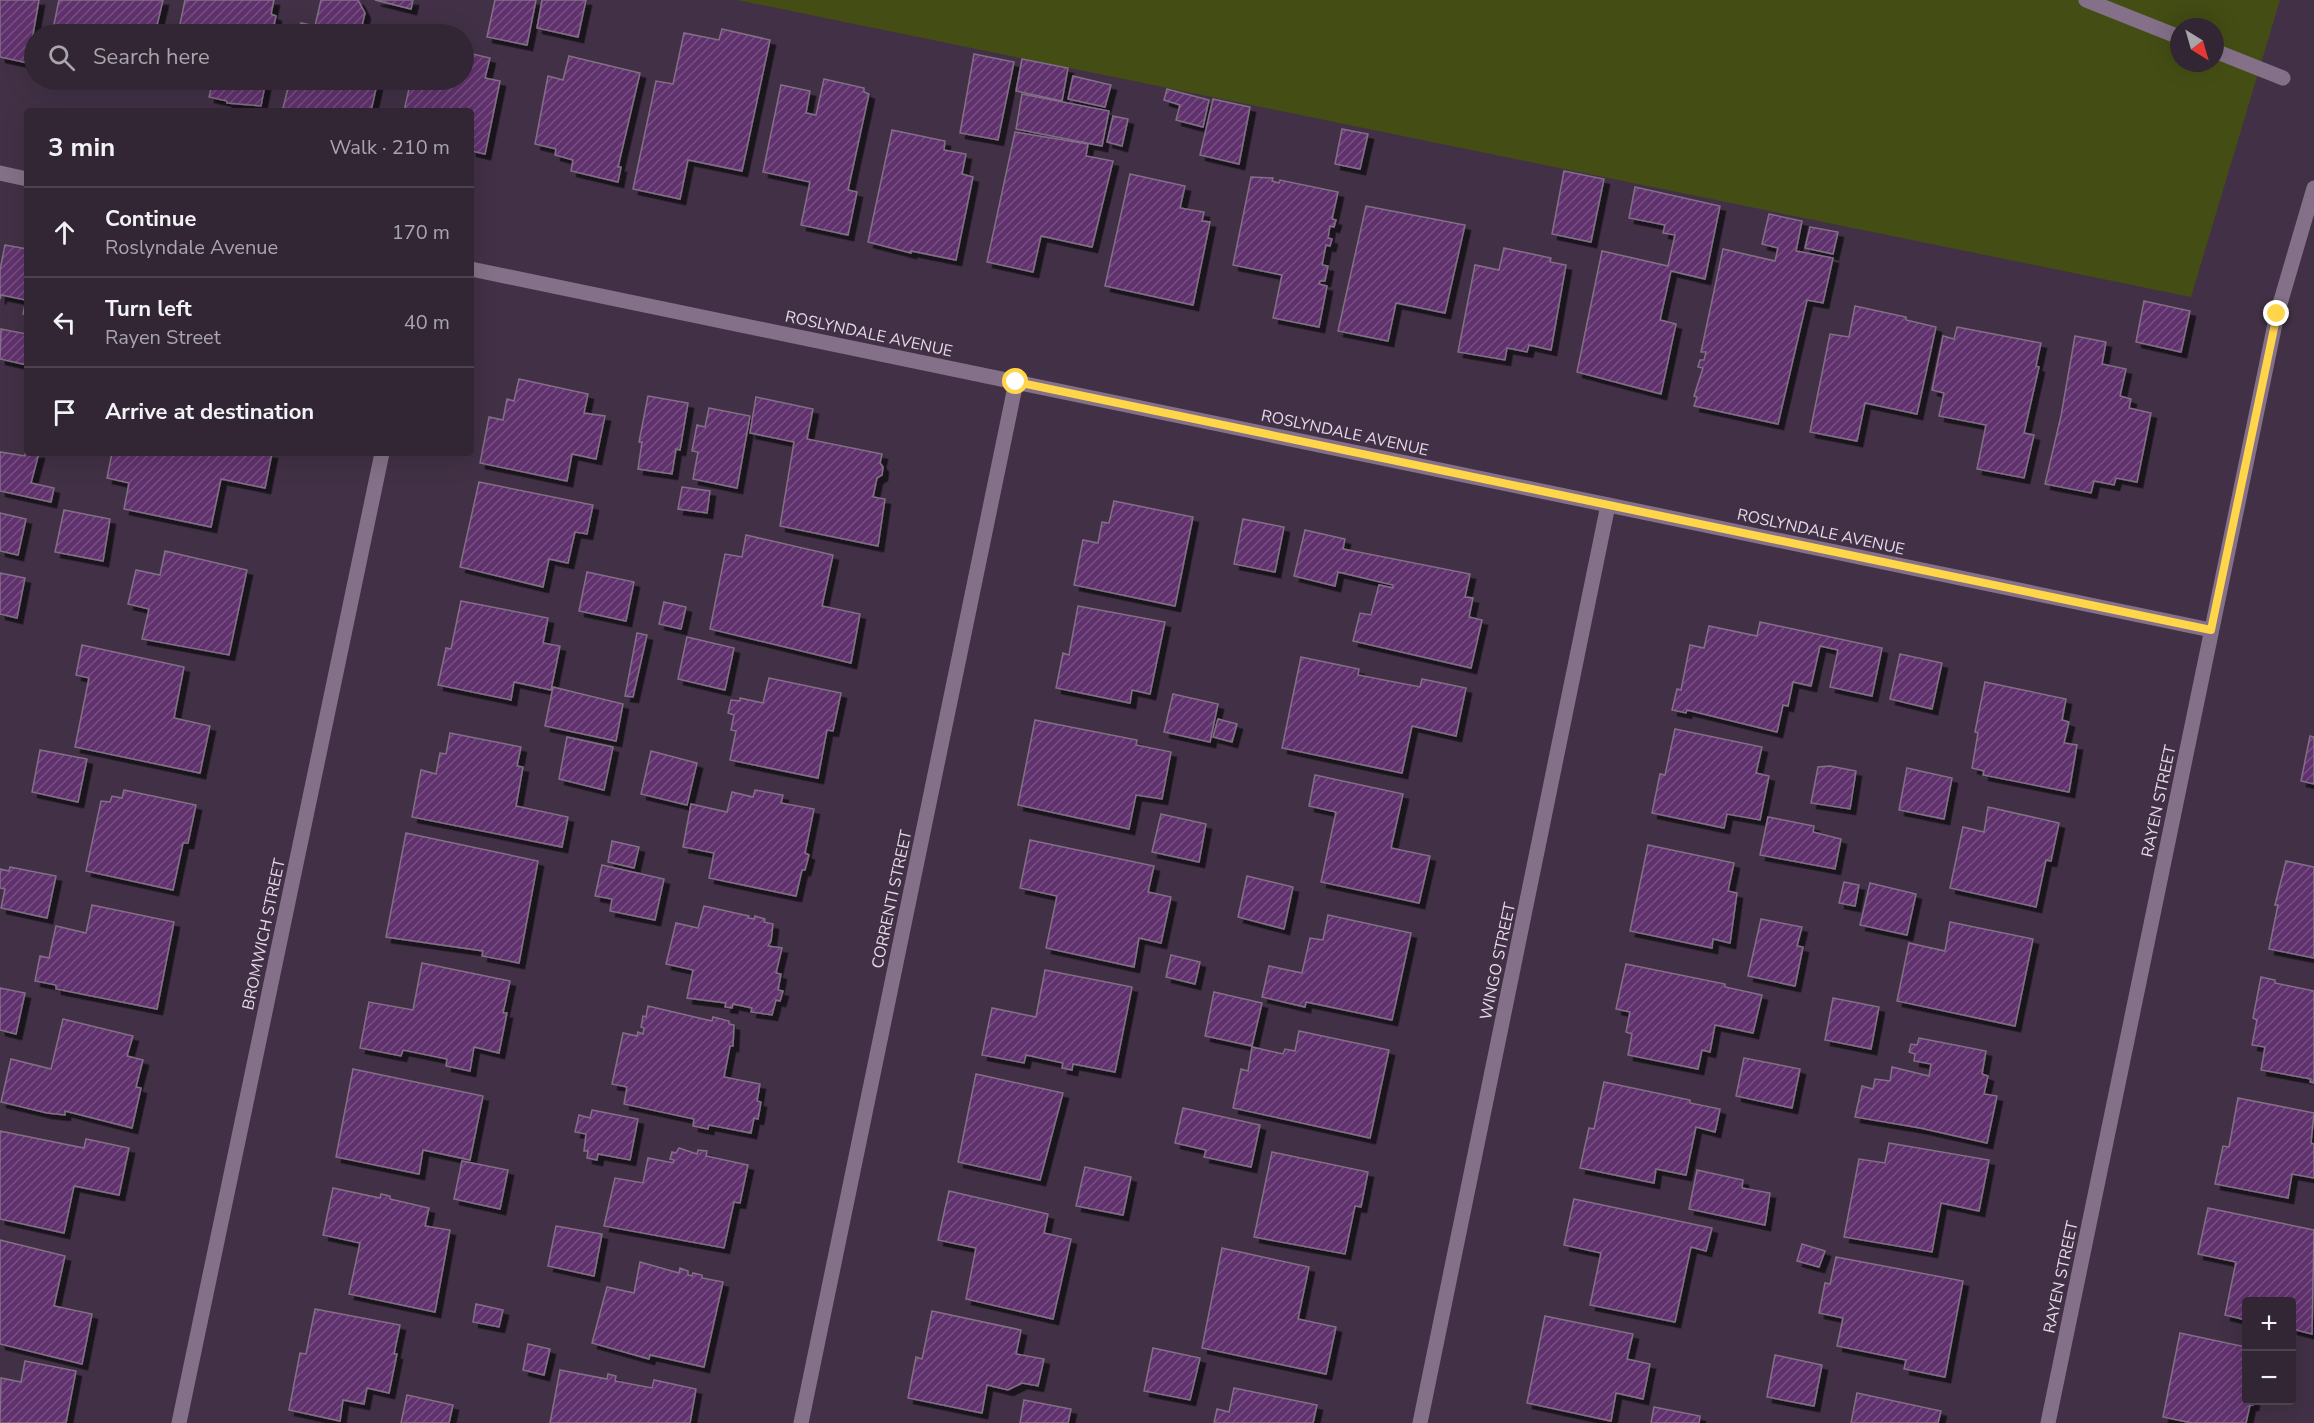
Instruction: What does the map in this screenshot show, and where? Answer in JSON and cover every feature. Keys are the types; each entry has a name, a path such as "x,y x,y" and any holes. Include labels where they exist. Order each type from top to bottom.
{"street":[{"path":"2086,0 2170,33"},
{"path":"2224,55 2283,78"},
{"path":"0,173 24,178"},
{"name":"RAYEN STREET","path":"2048,1423 2277,314 2314,188"},
{"name":"ROSLYNDALE AVENUE","path":"474,270 2211,630"},
{"name":"CORRENTI STREET","path":"801,1423 1016,382"},
{"name":"BROMWICH STREET","path":"178,1423 381,456"},
{"name":"WINGO STREET","path":"1420,1423 1608,505"}],"green space":[{"path":"737,0 2280,0 2191,297"}],"building":[{"path":"0,0 39,0 35,24 24,24 24,62 0,57"},
{"path":"59,0 163,0 157,24 54,24"},
{"path":"185,0 274,0 271,14 276,16 274,24 180,24"},
{"path":"321,0 358,0 365,13 362,24 315,24"},
{"path":"375,0 413,0 411,9"},
{"path":"495,0 536,0 527,45 487,37"},
{"path":"542,0 586,0 578,37 537,28"},
{"path":"722,29 770,40 742,171 688,160 680,199 633,189 656,81 673,84 684,33 719,40"},
{"path":"474,54 490,58 485,78 500,81 485,154 474,152 474,108 405,108 409,90 474,90"},
{"path":"974,54 1014,62 998,140 960,133"},
{"path":"569,56 640,73 618,167 621,167 618,182 571,171 573,160 555,155 556,149 535,144 548,76 563,80"},
{"path":"1022,59 1068,68 1062,101 1016,91"},
{"path":"1073,76 1111,85 1105,107 1068,99"},
{"path":"824,79 864,88 864,92 869,94 848,190 857,192 848,235 801,225 810,182 763,172 781,85 810,91 806,113 816,115"},
{"path":"1167,89 1209,100 1203,127 1176,120 1180,105 1164,100"},
{"path":"211,90 264,90 261,106 227,103 227,101 209,97"},
{"path":"288,90 376,90 372,108 283,108"},
{"path":"1022,94 1109,111 1102,146 1016,129"},
{"path":"1213,99 1250,107 1239,164 1200,155"},
{"path":"1113,116 1128,119 1122,146 1107,142"},
{"path":"1342,129 1368,134 1360,169 1335,164"},
{"path":"892,130 945,141 944,150 966,154 962,174 973,177 956,260 911,251 911,253 868,242"},
{"path":"1015,132 1088,144 1086,156 1113,161 1092,247 1041,236 1033,272 987,262"},
{"path":"1564,171 1604,179 1591,242 1552,234"},
{"path":"1130,174 1185,186 1180,208 1204,212 1202,221 1210,222 1193,305 1105,286"},
{"path":"1251,177 1273,178 1272,181 1279,183 1280,180 1338,192 1332,219 1336,220 1334,227 1330,226 1328,238 1332,239 1330,246 1326,245 1322,265 1328,266 1325,281 1320,281 1319,284 1327,286 1319,327 1273,318 1282,275 1233,265"},
{"path":"1635,187 1720,206 1705,279 1671,271 1660,320 1676,324 1661,394 1577,372 1602,251 1668,266 1675,235 1663,233 1665,225 1629,218"},
{"path":"1366,206 1465,225 1445,313 1396,303 1388,341 1338,331"},
{"path":"1769,214 1802,221 1796,251 1833,258 1823,303 1807,300 1778,424 1694,406 1697,397 1694,396 1703,368 1698,367 1700,360 1704,360 1706,352 1701,352 1723,249 1775,261 1778,248 1762,244"},
{"path":"1810,227 1838,232 1833,254 1805,248"},
{"path":"5,245 24,248 24,300 1,295 0,299 0,270"},
{"path":"1504,248 1551,258 1550,262 1566,265 1551,350 1529,345 1527,352 1507,348 1505,360 1458,352 1475,265 1499,270"},
{"path":"2144,301 2190,311 2181,352 2136,342"},
{"path":"1855,306 1906,317 1906,320 1936,327 1917,414 1865,403 1857,441 1810,432 1830,334 1849,337"},
{"path":"1957,327 2041,343 2036,366 2039,367 2024,433 2034,435 2024,478 1977,469 1986,425 1939,416 1944,393 1932,390 1943,336 1954,339"},
{"path":"1,329 24,333 24,364 0,359"},
{"path":"2075,336 2106,342 2102,364 2126,369 2120,396 2131,399 2129,408 2151,413 2137,482 2116,478 2114,485 2094,481 2091,493 2045,484 2061,416"},
{"path":"519,379 588,394 584,413 605,416 596,459 572,454 567,481 480,463 489,417 503,420 507,399 514,401"},
{"path":"648,396 688,403 680,450 676,449 672,474 638,469 642,442 639,442"},
{"path":"756,397 813,409 807,439 882,454 880,463 883,467 882,475 877,478 873,497 885,499 878,546 780,526 794,442 750,433"},
{"path":"709,408 750,416 737,488 693,479 698,452 692,451 697,425 705,427"},
{"path":"0,452 38,456 31,483 54,488 51,502 0,491"},
{"path":"111,456 271,456 265,488 221,479 211,527 124,509 129,483 107,478"},
{"path":"479,482 593,505 587,534 575,532 568,563 549,559 543,587 460,567"},
{"path":"682,487 710,491 707,513 678,509"},
{"path":"1114,501 1193,517 1175,606 1074,585 1083,540 1098,543 1102,522 1109,523"},
{"path":"64,510 110,519 103,561 55,552"},
{"path":"0,513 26,519 18,555 0,551"},
{"path":"1243,519 1284,527 1275,572 1234,564"},
{"path":"1305,530 1345,539 1343,549 1470,574 1465,597 1473,598 1469,617 1482,620 1471,668 1353,641 1360,613 1371,615 1379,585 1393,588 1393,585 1338,572 1335,586 1294,576"},
{"path":"746,535 833,555 822,606 860,614 851,663 710,629 725,554 742,557"},
{"path":"165,551 247,570 229,655 142,639 149,609 128,604 136,570 160,575"},
{"path":"587,572 634,582 626,621 579,611"},
{"path":"0,573 25,578 17,618 0,614"},
{"path":"461,601 548,618 543,643 560,646 551,690 514,682 511,700 438,685 446,648 451,649"},
{"path":"664,602 686,607 681,629 659,624"},
{"path":"1078,606 1165,622 1150,694 1132,690 1130,703 1056,688 1063,653 1069,655"},
{"path":"1760,622 1882,648 1872,696 1830,687 1838,650 1820,646 1811,686 1793,682 1788,706 1783,705 1777,732 1687,710 1686,713 1672,710 1677,689 1681,690 1690,645 1704,648 1709,626 1757,636"},
{"path":"637,633 647,635 633,697 625,696"},
{"path":"687,637 734,648 725,690 678,679"},
{"path":"82,645 184,667 174,718 210,726 200,773 75,747 89,678 76,675"},
{"path":"1900,654 1942,663 1932,709 1890,699"},
{"path":"1301,657 1359,669 1358,675 1420,687 1422,679 1466,688 1456,736 1412,726 1402,773 1282,748"},
{"path":"769,678 841,693 833,731 827,730 818,778 730,760 736,731 731,730 734,715 728,713 731,700 740,701 740,698 763,703"},
{"path":"1985,682 2066,699 2062,720 2069,722 2064,743 2077,745 2069,792 1983,775 1984,771 1972,768 1978,733 1975,732"},
{"path":"553,687 623,704 616,741 545,726"},
{"path":"1173,694 1218,704 1210,742 1164,732"},
{"path":"1218,719 1237,724 1232,742 1213,737"},
{"path":"1035,720 1137,740 1136,745 1171,752 1162,799 1136,795 1129,829 1018,805"},
{"path":"1675,729 1762,747 1756,773 1769,776 1760,820 1727,814 1724,828 1652,813 1660,774 1665,775"},
{"path":"450,733 521,747 517,766 523,767 516,806 568,817 562,847 412,817 421,770 436,774 440,753 446,754"},
{"path":"2310,736 2314,737 2314,784 2301,781"},
{"path":"567,737 613,747 604,790 559,779"},
{"path":"40,750 87,759 78,802 32,792"},
{"path":"651,751 697,763 687,805 641,794"},
{"path":"1830,766 1856,771 1850,809 1811,803 1818,767"},
{"path":"1907,768 1952,778 1944,819 1899,810"},
{"path":"1315,775 1403,794 1391,848 1430,856 1419,903 1321,882 1336,812 1309,806"},
{"path":"124,790 196,805 188,843 183,843 173,890 86,871 101,801 110,802 112,796 122,798"},
{"path":"755,790 783,795 781,803 814,809 805,853 809,855 805,870 802,870 796,896 709,878 714,853 683,847 691,804 727,812 732,792 753,797"},
{"path":"1988,807 2059,823 2051,861 2046,860 2036,907 1950,888 1963,827 1984,832"},
{"path":"1161,814 1206,824 1199,862 1152,852"},
{"path":"1768,817 1814,826 1813,832 1841,839 1835,869 1760,855"},
{"path":"406,833 538,861 519,963 482,956 483,951 386,937"},
{"path":"1030,840 1154,866 1148,892 1171,897 1161,943 1139,938 1134,967 1046,948 1057,896 1020,888"},
{"path":"612,841 639,847 634,868 608,862"},
{"path":"1648,845 1734,863 1728,891 1737,893 1730,943 1713,939 1712,948 1630,931"},
{"path":"2286,861 2314,867 2314,958 2269,949 2278,905 2275,905"},
{"path":"602,865 664,879 655,920 610,911 612,899 595,896"},
{"path":"10,867 56,876 47,918 1,908 5,889 0,888 0,869 9,871"},
{"path":"1247,876 1293,887 1284,929 1238,917"},
{"path":"1844,882 1859,885 1855,906 1839,903"},
{"path":"1870,883 1916,894 1907,935 1860,925"},
{"path":"92,905 174,922 157,1009 56,989 56,985 35,981 40,956 49,958 56,926 86,933"},
{"path":"704,906 749,916 748,918 754,919 755,916 765,919 764,922 773,924 771,941 768,946 782,948 776,973 781,974 778,990 783,991 780,1001 776,1000 772,1015 751,1012 752,1008 733,1004 732,1008 725,1007 726,1003 687,998 693,970 666,964 676,923 698,928"},
{"path":"1328,915 1411,933 1392,1020 1306,1002 1305,1007 1262,997 1269,966 1302,973 1310,938 1323,940"},
{"path":"1761,919 1802,927 1797,946 1803,947 1795,986 1748,976"},
{"path":"1950,922 2033,939 2015,1026 1897,1001 1909,943 1945,951"},
{"path":"1171,955 1200,962 1195,984 1166,977"},
{"path":"422,963 510,981 503,1013 507,1013 499,1053 474,1047 470,1071 446,1066 447,1059 403,1050 401,1056 360,1048 369,1002 413,1010"},
{"path":"1626,964 1725,984 1725,987 1762,995 1753,1033 1715,1025 1710,1052 1702,1050 1698,1069 1628,1055 1632,1034 1626,1032 1630,1012 1616,1009"},
{"path":"1045,970 1132,987 1115,1072 1073,1064 1072,1070 1062,1068 1063,1063 1026,1055 1024,1063 982,1055 992,1008 1036,1017"},
{"path":"2261,977 2275,980 2275,983 2314,991 2314,1083 2310,1082 2311,1079 2261,1070 2265,1047 2252,1045 2257,1020 2253,1018"},
{"path":"0,988 25,993 16,1034 0,1030"},
{"path":"1214,992 1262,1003 1252,1046 1205,1036"},
{"path":"1833,998 1879,1007 1871,1049 1825,1040"},
{"path":"648,1006 712,1021 713,1017 729,1021 729,1024 734,1025 733,1046 730,1046 724,1077 760,1084 757,1101 761,1102 758,1119 754,1118 751,1133 709,1125 708,1129 693,1126 694,1119 624,1104 627,1087 612,1084 623,1033 637,1036 638,1032 643,1034 644,1028 641,1027"},
{"path":"63,1019 133,1036 127,1056 143,1060 136,1087 141,1088 132,1128 65,1111 65,1115 47,1113 1,1102 11,1059 51,1069"},
{"path":"1299,1031 1389,1050 1370,1138 1233,1108 1241,1069 1248,1071 1252,1047 1283,1054 1285,1049 1295,1051"},
{"path":"1919,1038 1986,1051 1982,1074 1988,1076 1984,1094 1997,1096 1987,1143 1855,1117 1862,1086 1873,1089 1875,1079 1890,1081 1892,1067 1929,1076 1931,1064 1914,1061 1915,1054 1909,1052 1911,1044 1917,1045"},
{"path":"1744,1058 1800,1069 1792,1108 1736,1096"},
{"path":"353,1069 483,1096 470,1160 423,1150 419,1174 336,1157"},
{"path":"976,1074 1063,1093 1040,1180 958,1162"},
{"path":"1604,1082 1690,1100 1690,1103 1720,1109 1715,1132 1696,1127 1686,1175 1656,1169 1654,1183 1580,1168 1589,1128 1594,1129"},
{"path":"2238,1098 2314,1113 2311,1143 2314,1144 2314,1178 2292,1174 2288,1198 2215,1184 2223,1146 2229,1147"},
{"path":"1183,1108 1260,1125 1251,1167 1204,1157 1206,1150 1175,1143"},
{"path":"592,1110 638,1119 630,1160 598,1154 597,1160 587,1158 588,1151 584,1151 586,1134 575,1132 579,1115 590,1118"},
{"path":"0,1131 84,1148 86,1139 129,1148 119,1195 74,1186 64,1233 0,1219"},
{"path":"1889,1143 1989,1160 1979,1211 1941,1203 1932,1252 1844,1237 1859,1159 1885,1163"},
{"path":"679,1148 697,1154 698,1150 707,1151 706,1156 748,1165 740,1203 734,1202 724,1248 604,1226 615,1178 643,1183 648,1158 673,1163 674,1160 670,1159 672,1152 676,1153"},
{"path":"1272,1152 1368,1172 1361,1207 1355,1206 1345,1254 1254,1237"},
{"path":"462,1161 508,1170 500,1209 454,1199"},
{"path":"1085,1167 1131,1177 1123,1215 1076,1206"},
{"path":"1697,1170 1743,1180 1742,1188 1770,1193 1765,1225 1689,1209"},
{"path":"333,1188 380,1198 381,1194 390,1196 390,1199 429,1208 425,1226 450,1230 435,1312 349,1294 360,1243 323,1235"},
{"path":"949,1191 1048,1214 1044,1233 1071,1239 1053,1319 966,1299 976,1248 938,1240"},
{"path":"1574,1199 1712,1228 1706,1251 1691,1247 1675,1322 1590,1305 1601,1253 1564,1245"},
{"path":"2208,1208 2314,1230 2312,1334 2296,1330 2296,1297 2242,1297 2242,1319 2225,1315 2236,1262 2198,1254"},
{"path":"556,1226 602,1234 594,1276 548,1266"},
{"path":"0,1240 65,1256 54,1306 92,1314 82,1364 0,1344"},
{"path":"1802,1244 1825,1251 1819,1267 1797,1261"},
{"path":"1222,1248 1309,1267 1298,1319 1336,1327 1326,1374 1202,1348"},
{"path":"1836,1257 1963,1281 1945,1377 1904,1369 1906,1360 1837,1346 1843,1318 1819,1313 1825,1283 1830,1284"},
{"path":"640,1262 679,1273 680,1268 688,1271 688,1275 692,1276 693,1273 702,1275 702,1278 723,1282 704,1367 650,1355 649,1359 592,1343 607,1287 634,1293"},
{"path":"476,1304 503,1310 499,1327 473,1322"},
{"path":"315,1309 400,1325 389,1393 367,1388 364,1404 343,1400 340,1421 289,1410 300,1353 306,1354"},
{"path":"932,1311 1021,1330 1016,1354 1044,1359 1038,1386 1022,1383 1008,1390 987,1385 982,1413 908,1398 916,1357 922,1359"},
{"path":"1545,1316 1633,1334 1627,1359 1650,1364 1643,1399 1616,1393 1611,1421 1527,1403"},
{"path":"2180,1333 2242,1346 2242,1405 2250,1405 2246,1423 2192,1423 2163,1417"},
{"path":"528,1344 550,1349 544,1375 523,1370"},
{"path":"1153,1348 1200,1358 1190,1400 1144,1391"},
{"path":"1775,1355 1822,1365 1814,1406 1767,1397"},
{"path":"25,1361 76,1371 66,1423 0,1423 1,1378 21,1382"},
{"path":"560,1370 607,1379 608,1374 616,1376 615,1381 652,1388 654,1380 696,1389 690,1423 550,1423"},
{"path":"1234,1388 1317,1405 1313,1423 1214,1423 1217,1409 1229,1412"},
{"path":"1857,1393 1941,1411 1938,1423 1851,1423"},
{"path":"407,1395 453,1405 449,1423 401,1423"},
{"path":"1024,1400 1071,1409 1068,1423 1020,1423"},
{"path":"1654,1407 1700,1416 1699,1423 1651,1423"}],"route":[{"path":"1016,382 2211,630 2277,314"}]}
